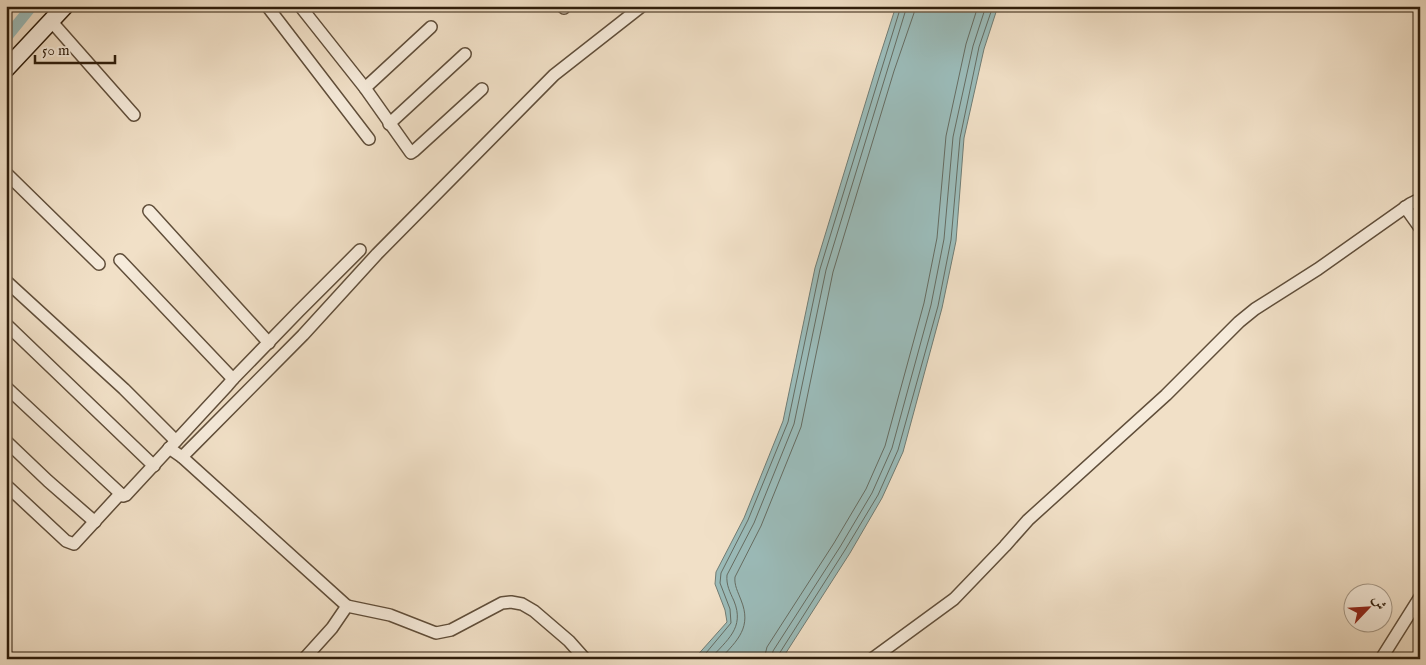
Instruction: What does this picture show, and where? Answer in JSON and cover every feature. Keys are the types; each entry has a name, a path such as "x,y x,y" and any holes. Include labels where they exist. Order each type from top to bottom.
{"street":[{"path":"6,70 65,6"},
{"path":"267,6 369,139"},
{"path":"300,6 365,88 411,153 482,89"},
{"path":"182,457 297,340 377,254 554,75 642,6"},
{"path":"51,21 134,115"},
{"path":"365,88 431,26"},
{"path":"389,124 465,54"},
{"path":"6,173 99,264"},
{"path":"872,659 954,599 1028,520 1166,394 1239,322 1255,309 1318,269 1420,199"},
{"path":"1406,207 1420,228"},
{"path":"149,211 269,343"},
{"path":"6,387 120,494 126,495 233,379 360,250"},
{"path":"120,260 233,379"},
{"path":"6,281 124,388 182,457 347,606 390,616 436,633 451,630 502,603 522,604 569,640 585,659"},
{"path":"6,324 154,466"},
{"path":"6,442 95,522"},
{"path":"6,485 71,544 76,543 120,494"},
{"path":"1381,659 1420,597"},
{"path":"304,659 332,628 347,606"}],"water":[{"path":"896,6 998,6 984,49 964,138 956,241 942,308 903,452 882,498 850,553 782,659 694,659 727,622 725,610 715,584 716,572 744,518 783,421 815,268"}],"waterway":[{"path":"6,38 32,6"}]}
